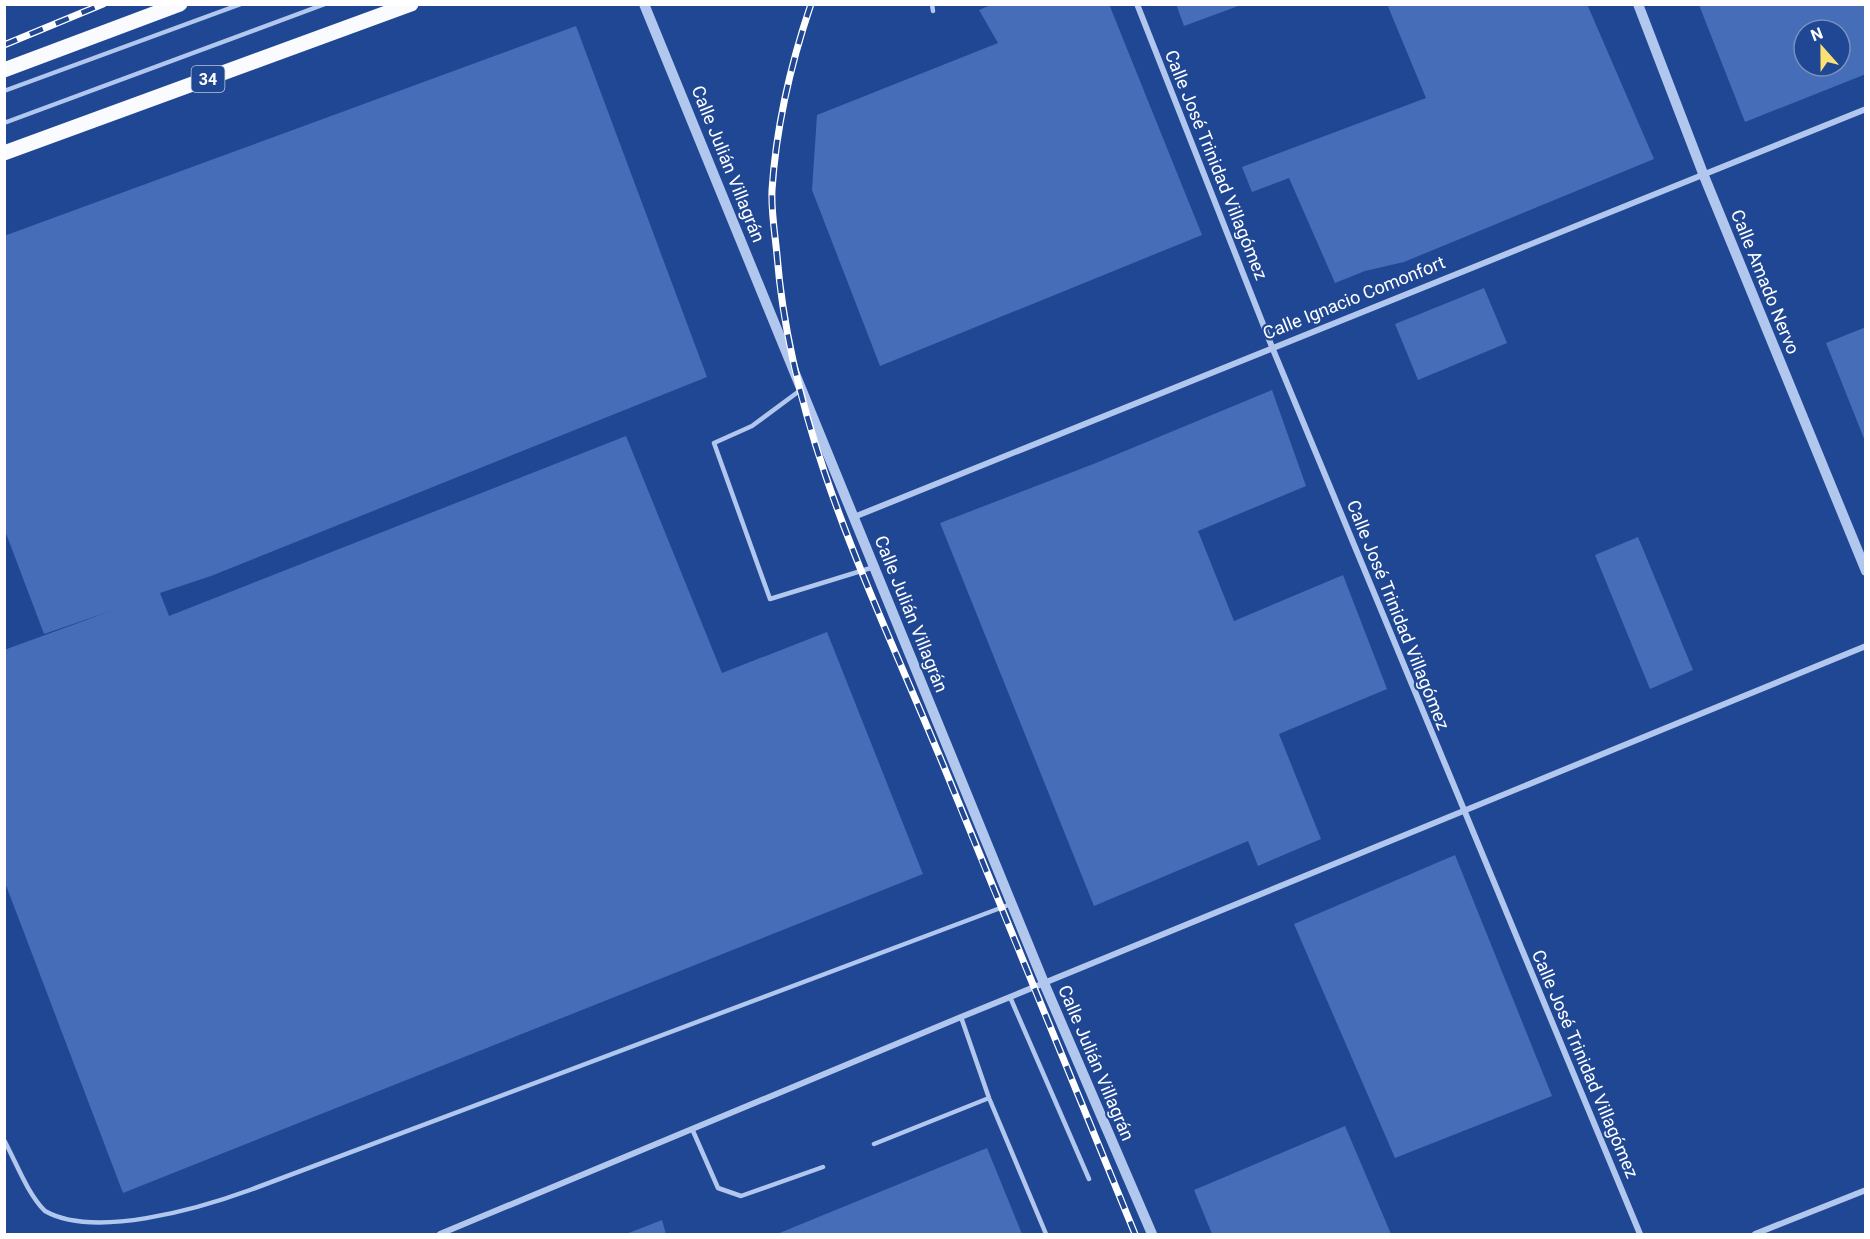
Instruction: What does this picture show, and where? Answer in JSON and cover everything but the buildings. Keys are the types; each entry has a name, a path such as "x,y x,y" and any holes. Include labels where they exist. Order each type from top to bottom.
{"main road":[{"path":"4,70 180,4"},
{"name":"34","path":"4,153 411,4"}],"street":[{"name":"Calle Julián Villagrán","path":"644,4 1011,904 1152,1234"},
{"name":"Calle José Trinidad Villagómez","path":"1137,4 1272,347 1463,813 1640,1234"},
{"name":"Calle Amado Nervo","path":"1638,4 1704,176 1866,571"},
{"name":"Calle Ignacio Comonfort","path":"854,517 1866,110"},
{"path":"440,1234 693,1131 961,1017 1866,646"},
{"path":"1755,1234 1866,1190"}],"lane":[{"path":"4,91 241,4"},
{"path":"4,123 324,4"},
{"path":"932,4 933,11"},
{"path":"802,389 752,426 714,443 770,599 874,567"},
{"path":"4,1140 26,1182 45,1211 67,1226 95,1229 128,1228 176,1216 262,1186 1011,904"},
{"path":"1010,997 1089,1179"},
{"path":"961,1017 988,1098 1046,1234"},
{"path":"874,1144 988,1098"},
{"path":"693,1131 718,1188 741,1196 823,1167"}],"railway":[{"path":"4,45 103,4"},
{"path":"811,4 786,96 777,143 772,190 773,222 785,321 799,387 817,451 839,514 1135,1234"}]}
